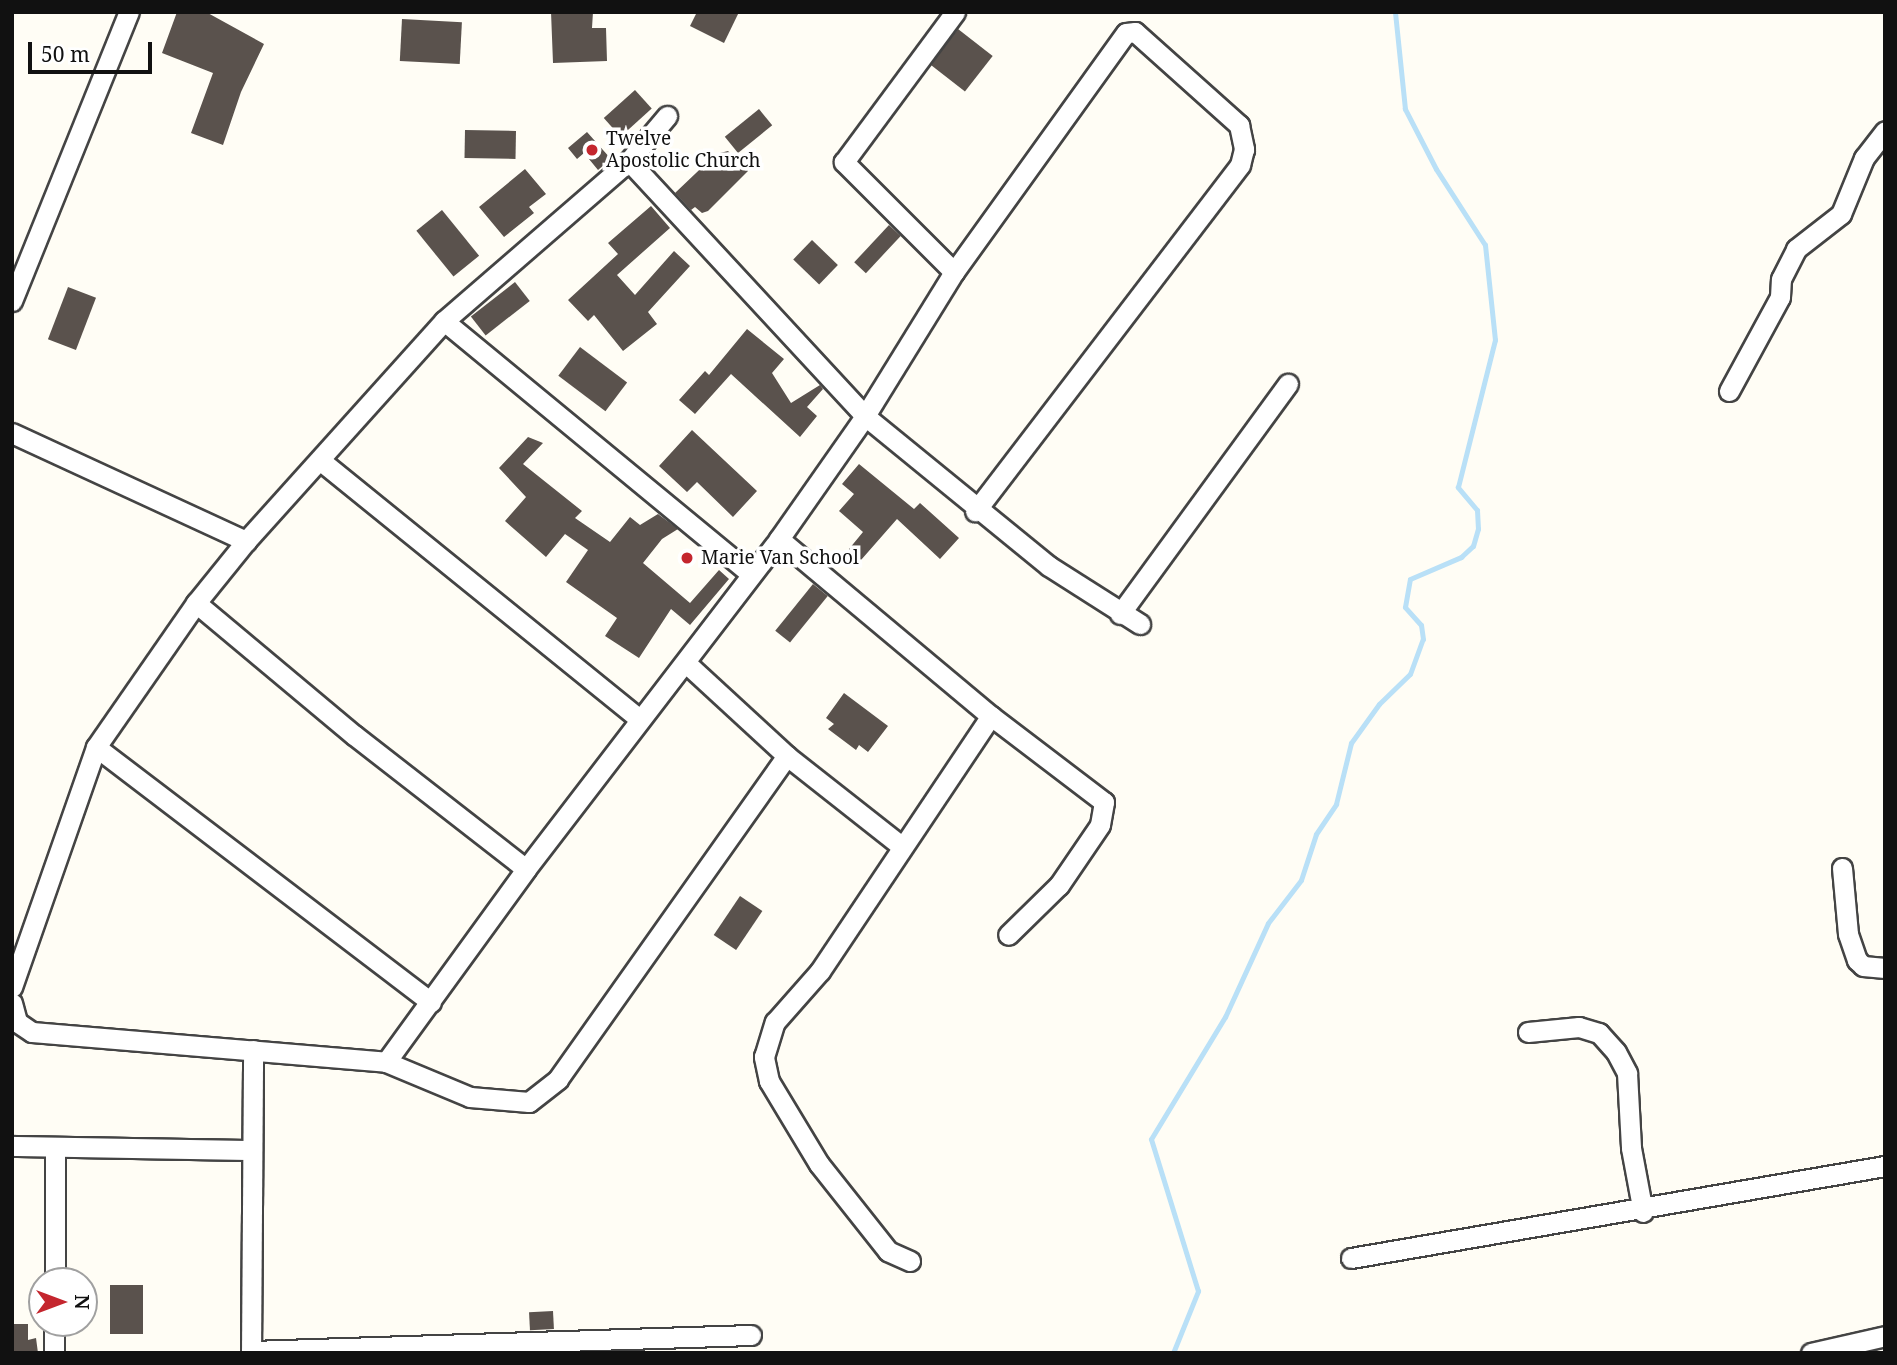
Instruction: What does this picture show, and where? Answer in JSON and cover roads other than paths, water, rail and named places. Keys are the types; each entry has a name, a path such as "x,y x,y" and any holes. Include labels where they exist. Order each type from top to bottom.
{"street":[{"path":"12,301 129,12"},
{"path":"954,272 844,162 955,12"},
{"path":"386,1062 526,869 640,719 687,664 779,539 865,416 954,272 1126,33 1135,32 1239,125 1244,149 1240,165 975,511"},
{"path":"12,987 96,747 196,603 246,541 321,461 444,321 629,160 667,116"},
{"path":"1730,391 1780,297 1781,279 1796,249 1841,215 1864,158 1885,131"},
{"path":"629,160 865,416 975,511 1120,614 1140,624"},
{"path":"444,321 751,574"},
{"path":"1120,614 1288,384"},
{"path":"12,433 246,541"},
{"path":"321,461 640,719"},
{"path":"779,539 990,716 1104,802 1106,811 1045,902 1022,916 1008,935"},
{"path":"196,603 354,735 526,869"},
{"path":"687,664 787,756 900,845"},
{"path":"911,1261 888,1251 819,1164 769,1081 764,1057 775,1022 820,971 900,845 990,716"},
{"path":"96,747 432,1002"},
{"path":"12,1003 18,1022 32,1032 386,1062 470,1097 520,1102 537,1099 558,1079 787,756"},
{"path":"1842,868 1847,934 1857,960 1863,966 1885,968"},
{"path":"1528,1032 1579,1027 1599,1033 1616,1052 1626,1073 1631,1148 1643,1212"},
{"path":"253,1050 251,1352 633,1346 751,1335"},
{"path":"12,1146 252,1150"},
{"path":"55,1147 55,1267"},
{"path":"1351,1258 1643,1212 1885,1166"},
{"path":"1811,1353 1885,1336"}],"waterway":[{"path":"1173,1353 1198,1291 1151,1139 1225,1017 1268,923 1301,880 1316,834 1336,804 1351,743 1379,704 1410,674 1423,639 1421,625 1405,607 1410,579 1461,557 1473,546 1478,529 1477,510 1458,487 1495,340 1485,245 1436,169 1405,109 1395,12"}],"place":[{"name":"Twelve Apostolic Church","path":"592,150"},
{"name":"Marie Van School","path":"687,558"}]}
